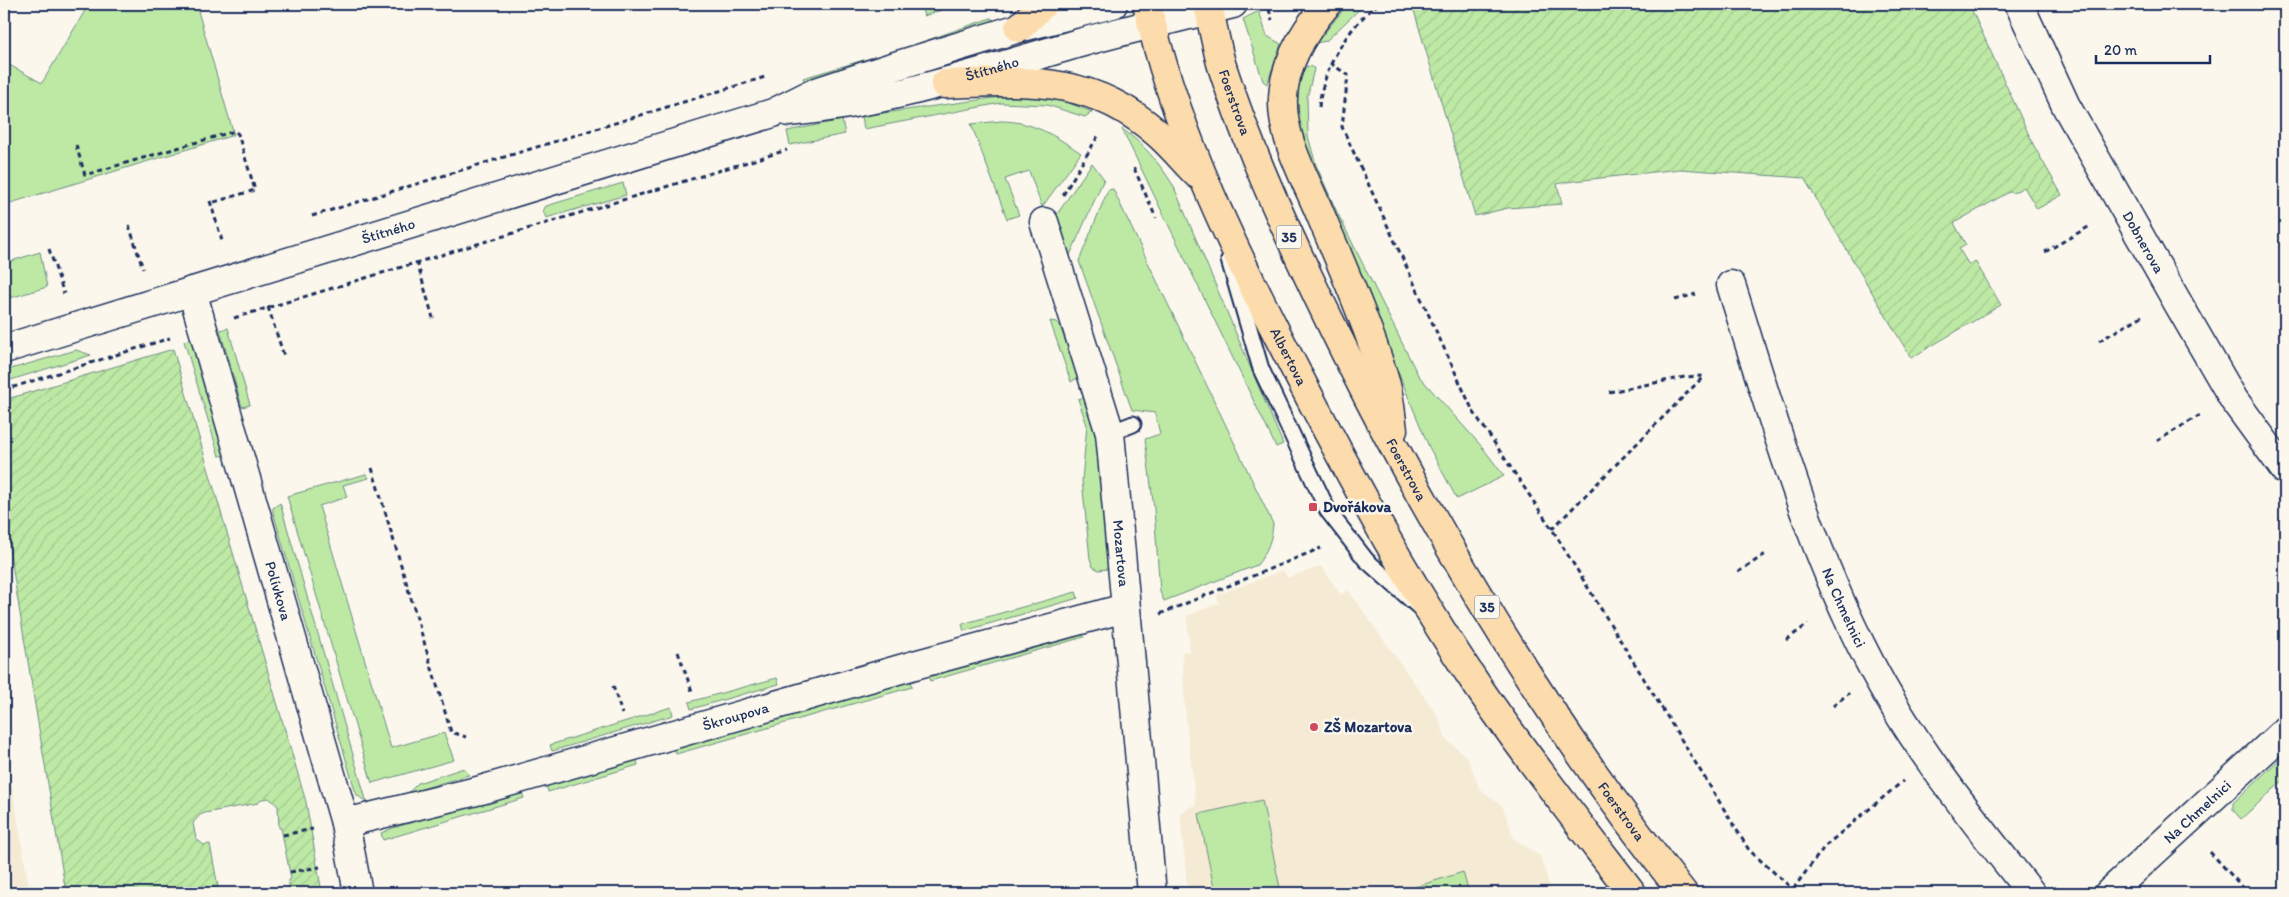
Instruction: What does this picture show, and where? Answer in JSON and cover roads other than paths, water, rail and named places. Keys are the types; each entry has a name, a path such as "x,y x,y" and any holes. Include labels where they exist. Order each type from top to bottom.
{"main road":[{"path":"1019,28 1043,4"},
{"path":"1327,4 1311,23 1290,63 1283,91 1284,120 1296,158 1367,329 1387,387 1396,454"},
{"name":"Foerstrova","path":"1217,6 1222,64 1268,190 1316,294 1396,454 1466,572 1569,736 1627,820 1683,893"},
{"name":"Albertova","path":"1150,14 1156,44 1169,86 1205,182 1257,295 1321,422 1389,545 1479,688 1632,893"},
{"path":"945,84 1042,82 1086,93 1120,108 1156,132 1205,182"}],"street":[{"name":"Štítného","path":"4,349 773,114 813,93 1019,28 1113,4"},
{"name":"Dobnerova","path":"2019,4 2066,106 2179,305 2234,400 2285,470"},
{"name":"Štítného","path":"773,114 851,106 945,84 1082,42 1150,14 1217,6"},
{"name":"Mozartova","path":"1044,222 1121,428 1125,608 1152,893"},
{"name":"Na Chmelnici","path":"1731,285 1801,503 1828,574 1859,641 1919,744 2031,893"},
{"name":"Polívkova","path":"192,292 345,822 358,893"},
{"name":"Škroupova","path":"345,822 481,790 918,664 1125,608"},
{"name":"Na Chmelnici","path":"2109,893 2285,731"}],"lane":[{"path":"1216,207 1261,369 1328,511 1366,560 1394,587 1436,620"}],"place":[{"name":"Dvořákova","path":"1313,507"},
{"name":"ZŠ Mozartova","path":"1314,727"}]}
